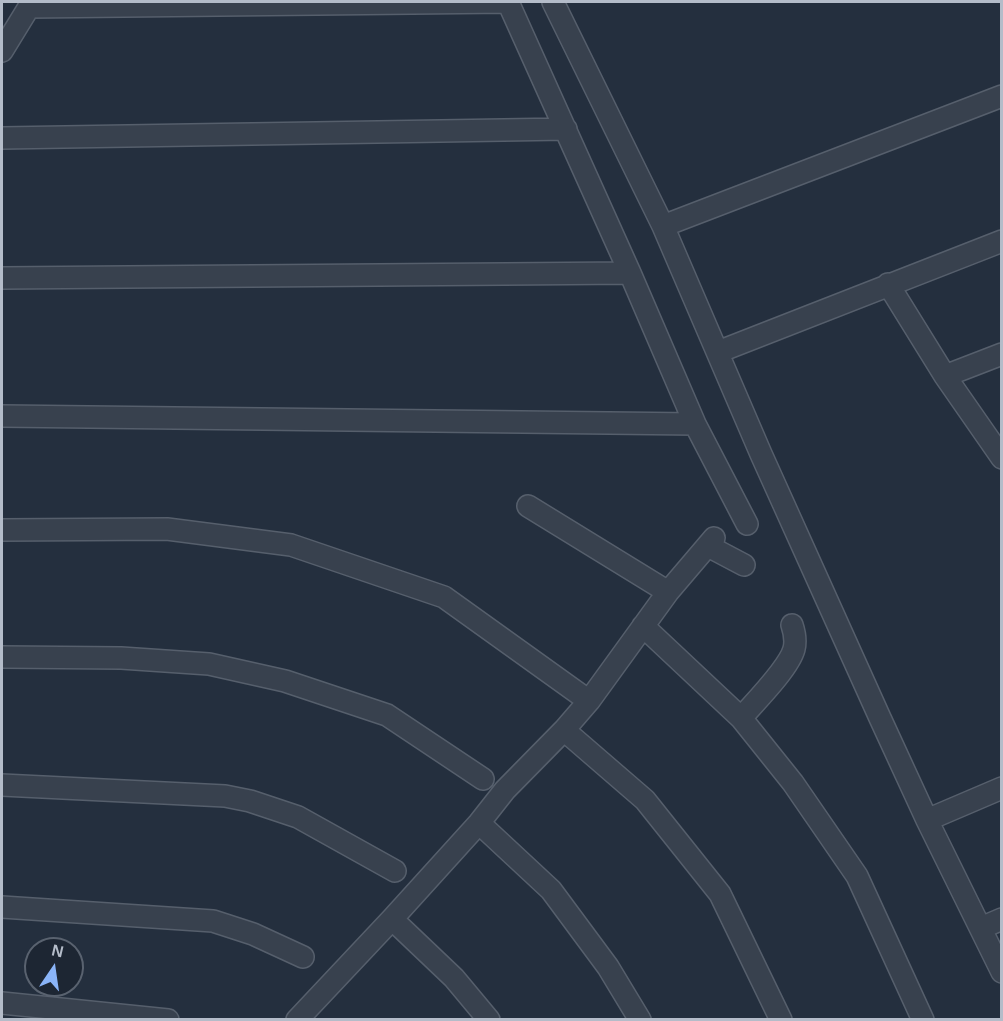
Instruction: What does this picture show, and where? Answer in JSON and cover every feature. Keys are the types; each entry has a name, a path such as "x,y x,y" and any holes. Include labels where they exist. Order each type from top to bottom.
{"street":[{"path":"2,51 30,4 508,2 630,273 694,424 747,524"},
{"path":"553,2 663,226 766,464 927,820 1002,972"},
{"path":"663,226 1002,96"},
{"path":"2,138 566,129"},
{"path":"718,352 1002,241"},
{"path":"2,278 630,273"},
{"path":"888,284 945,375 1002,458"},
{"path":"945,375 1002,354"},
{"path":"2,416 694,424"},
{"path":"528,506 668,592"},
{"path":"2,530 167,529 291,545 444,597 589,701"},
{"path":"308,1016 479,823 505,790 589,701 668,592 711,542 744,565"},
{"path":"643,626 741,718 793,783 857,876 923,1020"},
{"path":"741,718 777,677 794,652 796,638 792,626"},
{"path":"2,657 121,658 209,664 285,681 387,715 483,779"},
{"path":"564,730 645,800 720,894 781,1020"},
{"path":"2,785 225,796 250,801 298,817 395,871"},
{"path":"927,820 1002,789"},
{"path":"479,823 551,890 608,967 640,1020"},
{"path":"2,907 213,921 253,934 303,957"},
{"path":"392,919 454,978 489,1020"},
{"path":"981,928 1002,919"},
{"path":"2,1003 168,1020"}]}
